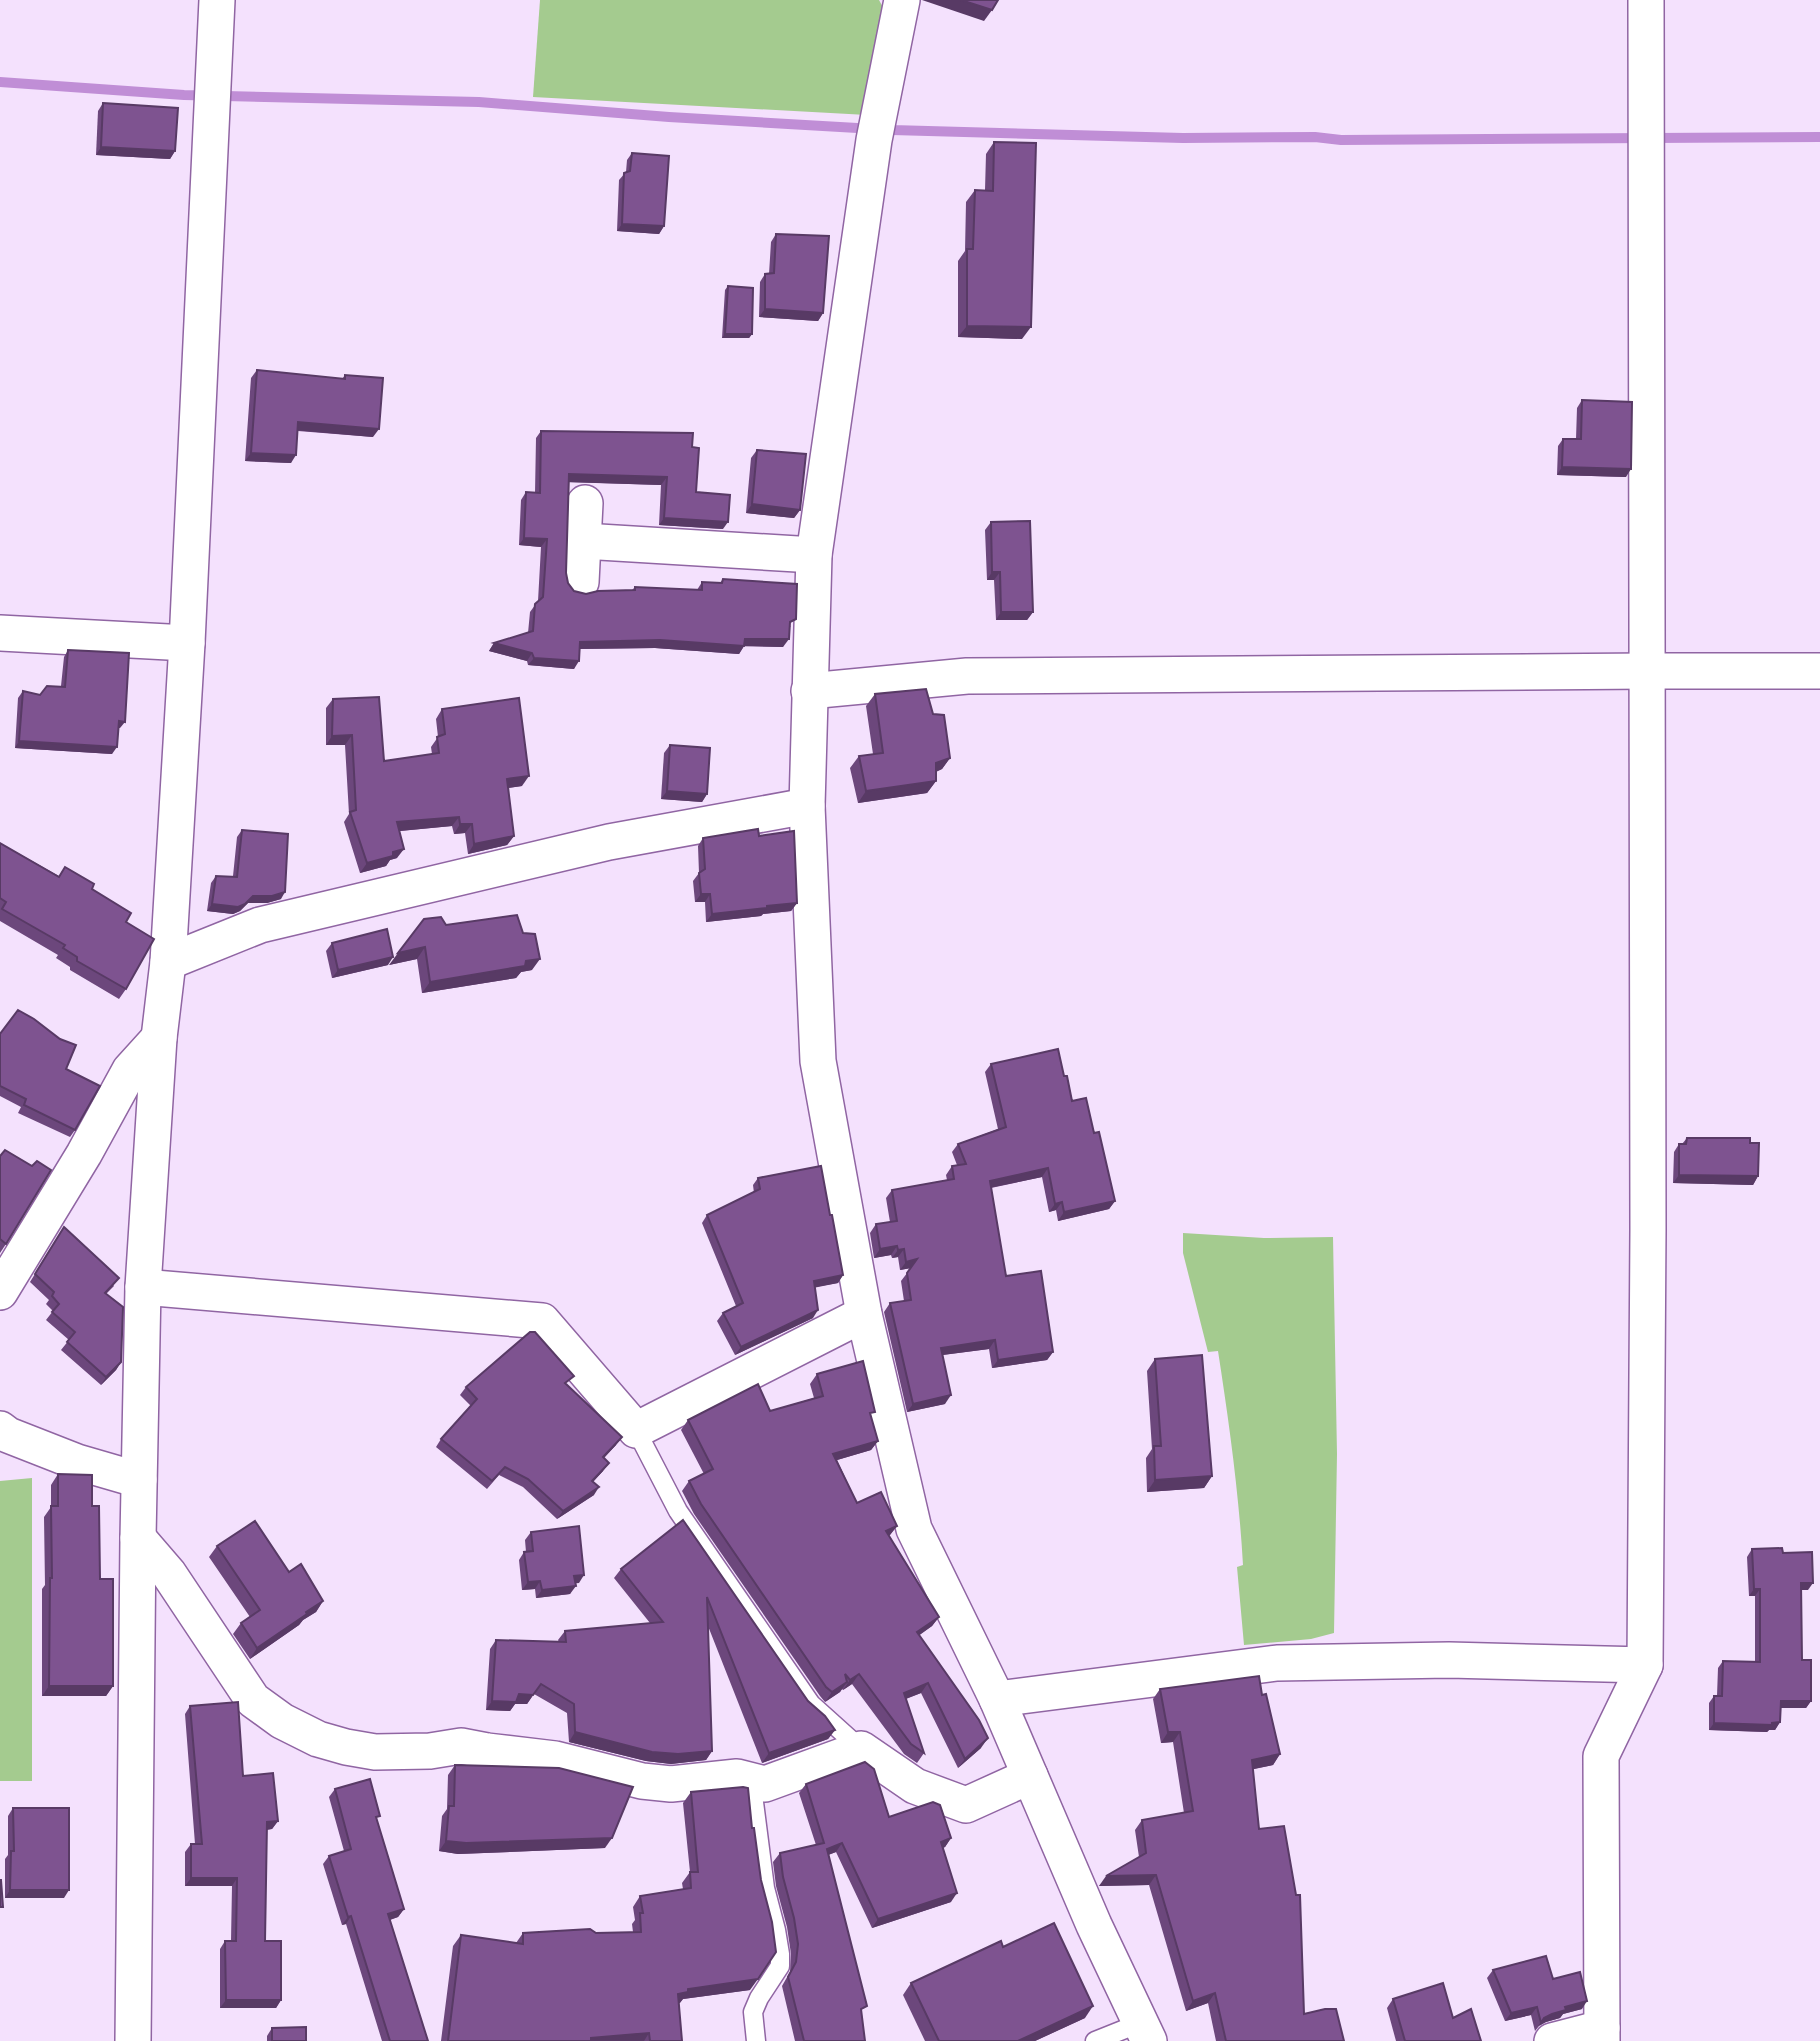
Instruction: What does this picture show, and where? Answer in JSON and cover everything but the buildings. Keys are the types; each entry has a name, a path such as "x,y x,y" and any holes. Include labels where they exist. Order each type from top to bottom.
{"street":[{"path":"134,2041 142,1287 159,1038 168,962 187,642 217,0"},
{"path":"902,0 874,140 814,555 807,807 818,1061 863,1314 914,1529 997,1699 1094,1925 1145,2032"},
{"path":"1552,2041 1602,2035 1601,1756 1645,1665 1648,1230 1646,0"},
{"path":"581,582 585,503"},
{"path":"583,541 814,555"},
{"path":"0,634 187,642"},
{"path":"809,691 967,676 1820,671"},
{"path":"168,962 260,925 609,842 807,807"},
{"path":"0,1292 64,1187 130,1070 159,1038"},
{"path":"142,1287 542,1321 636,1430 863,1314"},
{"path":"0,1429 8,1435 77,1462 139,1480"},
{"path":"138,1538 169,1574 253,1700 282,1721 318,1739 346,1747 375,1752 430,1751 461,1746 555,1759 642,1780 671,1784 737,1777 765,1784 861,1749 915,1786 967,1805 1030,1776"},
{"path":"997,1699 1276,1663 1449,1660 1645,1665"}],"lane":[{"path":"636,1430 678,1511 811,1703 861,1749"},
{"path":"751,1779 765,1888 780,1954 780,1966 753,2012 756,2041"},
{"path":"1096,2041 1145,2032"}],"green space":[{"path":"540,0 879,0 885,11 867,115 533,97"},
{"path":"1183,1233 1264,1238 1333,1237 1337,1454 1334,1633 1311,1639 1244,1645 1237,1567 1243,1565 1241,1538 1222,1378 1218,1351 1208,1352 1183,1253"},
{"path":"32,1478 32,1781 0,1781 0,1481"}],"waterway":[{"path":"0,82 184,95 479,102 669,117 892,130 1183,138 1315,137 1341,140 1820,137"}]}
